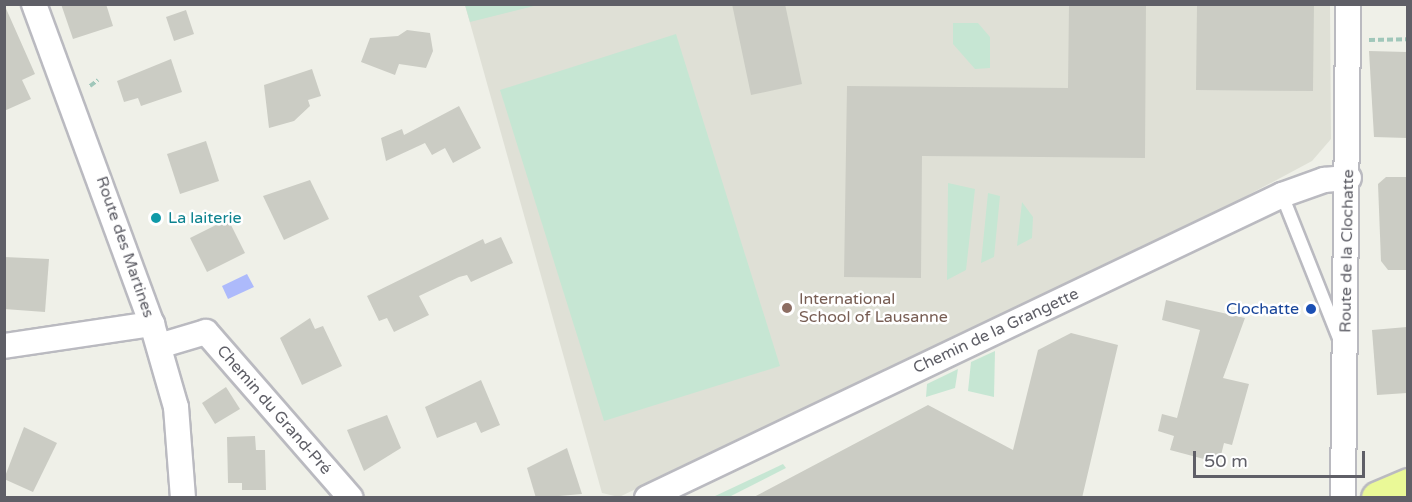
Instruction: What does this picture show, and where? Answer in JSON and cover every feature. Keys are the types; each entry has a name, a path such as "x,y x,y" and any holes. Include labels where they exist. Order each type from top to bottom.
{"highway":[{"path":"1378,498 1407,485"}],"street":[{"name":"Route des Martines","path":"34,4 156,335 176,407 183,498"},
{"name":"Route de la Clochatte","path":"1343,498 1349,178 1348,4"},
{"name":"Chemin de la Grangette","path":"647,498 1282,195 1324,180 1349,178"},
{"name":"Chemin du Grand-Pré","path":"156,335 206,332 351,498"},
{"path":"4,346 156,335"}],"lane":[{"path":"1282,195 1345,352"}],"path":[{"path":"1347,40 1407,39"}],"shaded area":[{"name":"International School of Lausanne","path":"465,5 1330,5 1331,139 1312,161 1179,232 619,497 602,493"}],"green space":[{"path":"465,4 538,5 470,22"},
{"path":"953,23 978,23 990,37 990,68 975,69 953,44"},
{"path":"676,34 780,366 604,421 500,90"},
{"path":"948,183 975,189 966,270 947,280"},
{"path":"988,193 1000,196 994,257 981,263"},
{"path":"1022,202 1033,217 1032,238 1017,246"},
{"path":"995,351 994,397 968,391 971,362"},
{"path":"958,369 955,388 926,397 927,384"},
{"path":"783,464 786,468 729,497 713,497"}],"water":[{"path":"247,274 254,287 228,299 222,286"}],"building":[{"path":"4,4 35,74 22,80 31,99 4,111"},
{"path":"61,4 106,4 113,26 73,39"},
{"path":"732,4 785,4 802,84 751,95"},
{"path":"1069,4 1146,4 1145,158 922,156 921,278 844,277 847,86 1068,88"},
{"path":"1197,4 1314,4 1313,91 1196,90"},
{"path":"186,10 194,34 174,41 166,17"},
{"path":"407,30 430,33 433,51 426,68 399,64 395,75 361,62 370,38 398,36"},
{"path":"1369,51 1407,52 1407,138 1374,137"},
{"path":"171,59 182,92 141,106 138,98 124,102 117,81"},
{"path":"312,69 321,96 308,100 310,106 294,121 269,128 264,85"},
{"path":"459,106 481,148 453,163 445,148 432,155 425,143 386,161 381,138 402,129 404,135"},
{"path":"206,141 219,181 180,194 167,154"},
{"path":"1386,177 1407,177 1407,270 1388,270 1381,261 1378,184"},
{"path":"310,180 329,219 284,240 263,196"},
{"path":"228,219 245,253 207,272 190,238"},
{"path":"501,237 513,263 471,282 467,275 459,277 419,296 429,315 394,332 387,318 379,321 367,296 483,239 485,244"},
{"path":"4,257 49,259 45,312 4,309"},
{"path":"1166,300 1245,318 1223,378 1249,384 1232,445 1224,443 1219,463 1170,450 1174,436 1158,431 1162,414 1177,418 1200,330 1162,320"},
{"path":"310,318 315,329 323,326 342,366 302,385 280,338"},
{"path":"1407,327 1407,393 1377,395 1372,330"},
{"path":"1071,333 1118,345 1082,498 752,498 928,405 1013,450 1038,350"},
{"path":"481,380 500,425 481,433 476,422 437,438 425,407"},
{"path":"226,387 240,409 215,424 202,403"},
{"path":"387,415 401,448 364,471 347,430"},
{"path":"24,427 57,443 33,492 4,479"},
{"path":"255,436 256,450 265,450 266,490 242,490 242,483 228,483 227,437"},
{"path":"567,448 582,494 536,498 527,468"}],"place":[{"name":"La laiterie","path":"156,218"},
{"name":"International School of Lausanne","path":"787,308"},
{"name":"Clochatte","path":"1311,309"}]}
